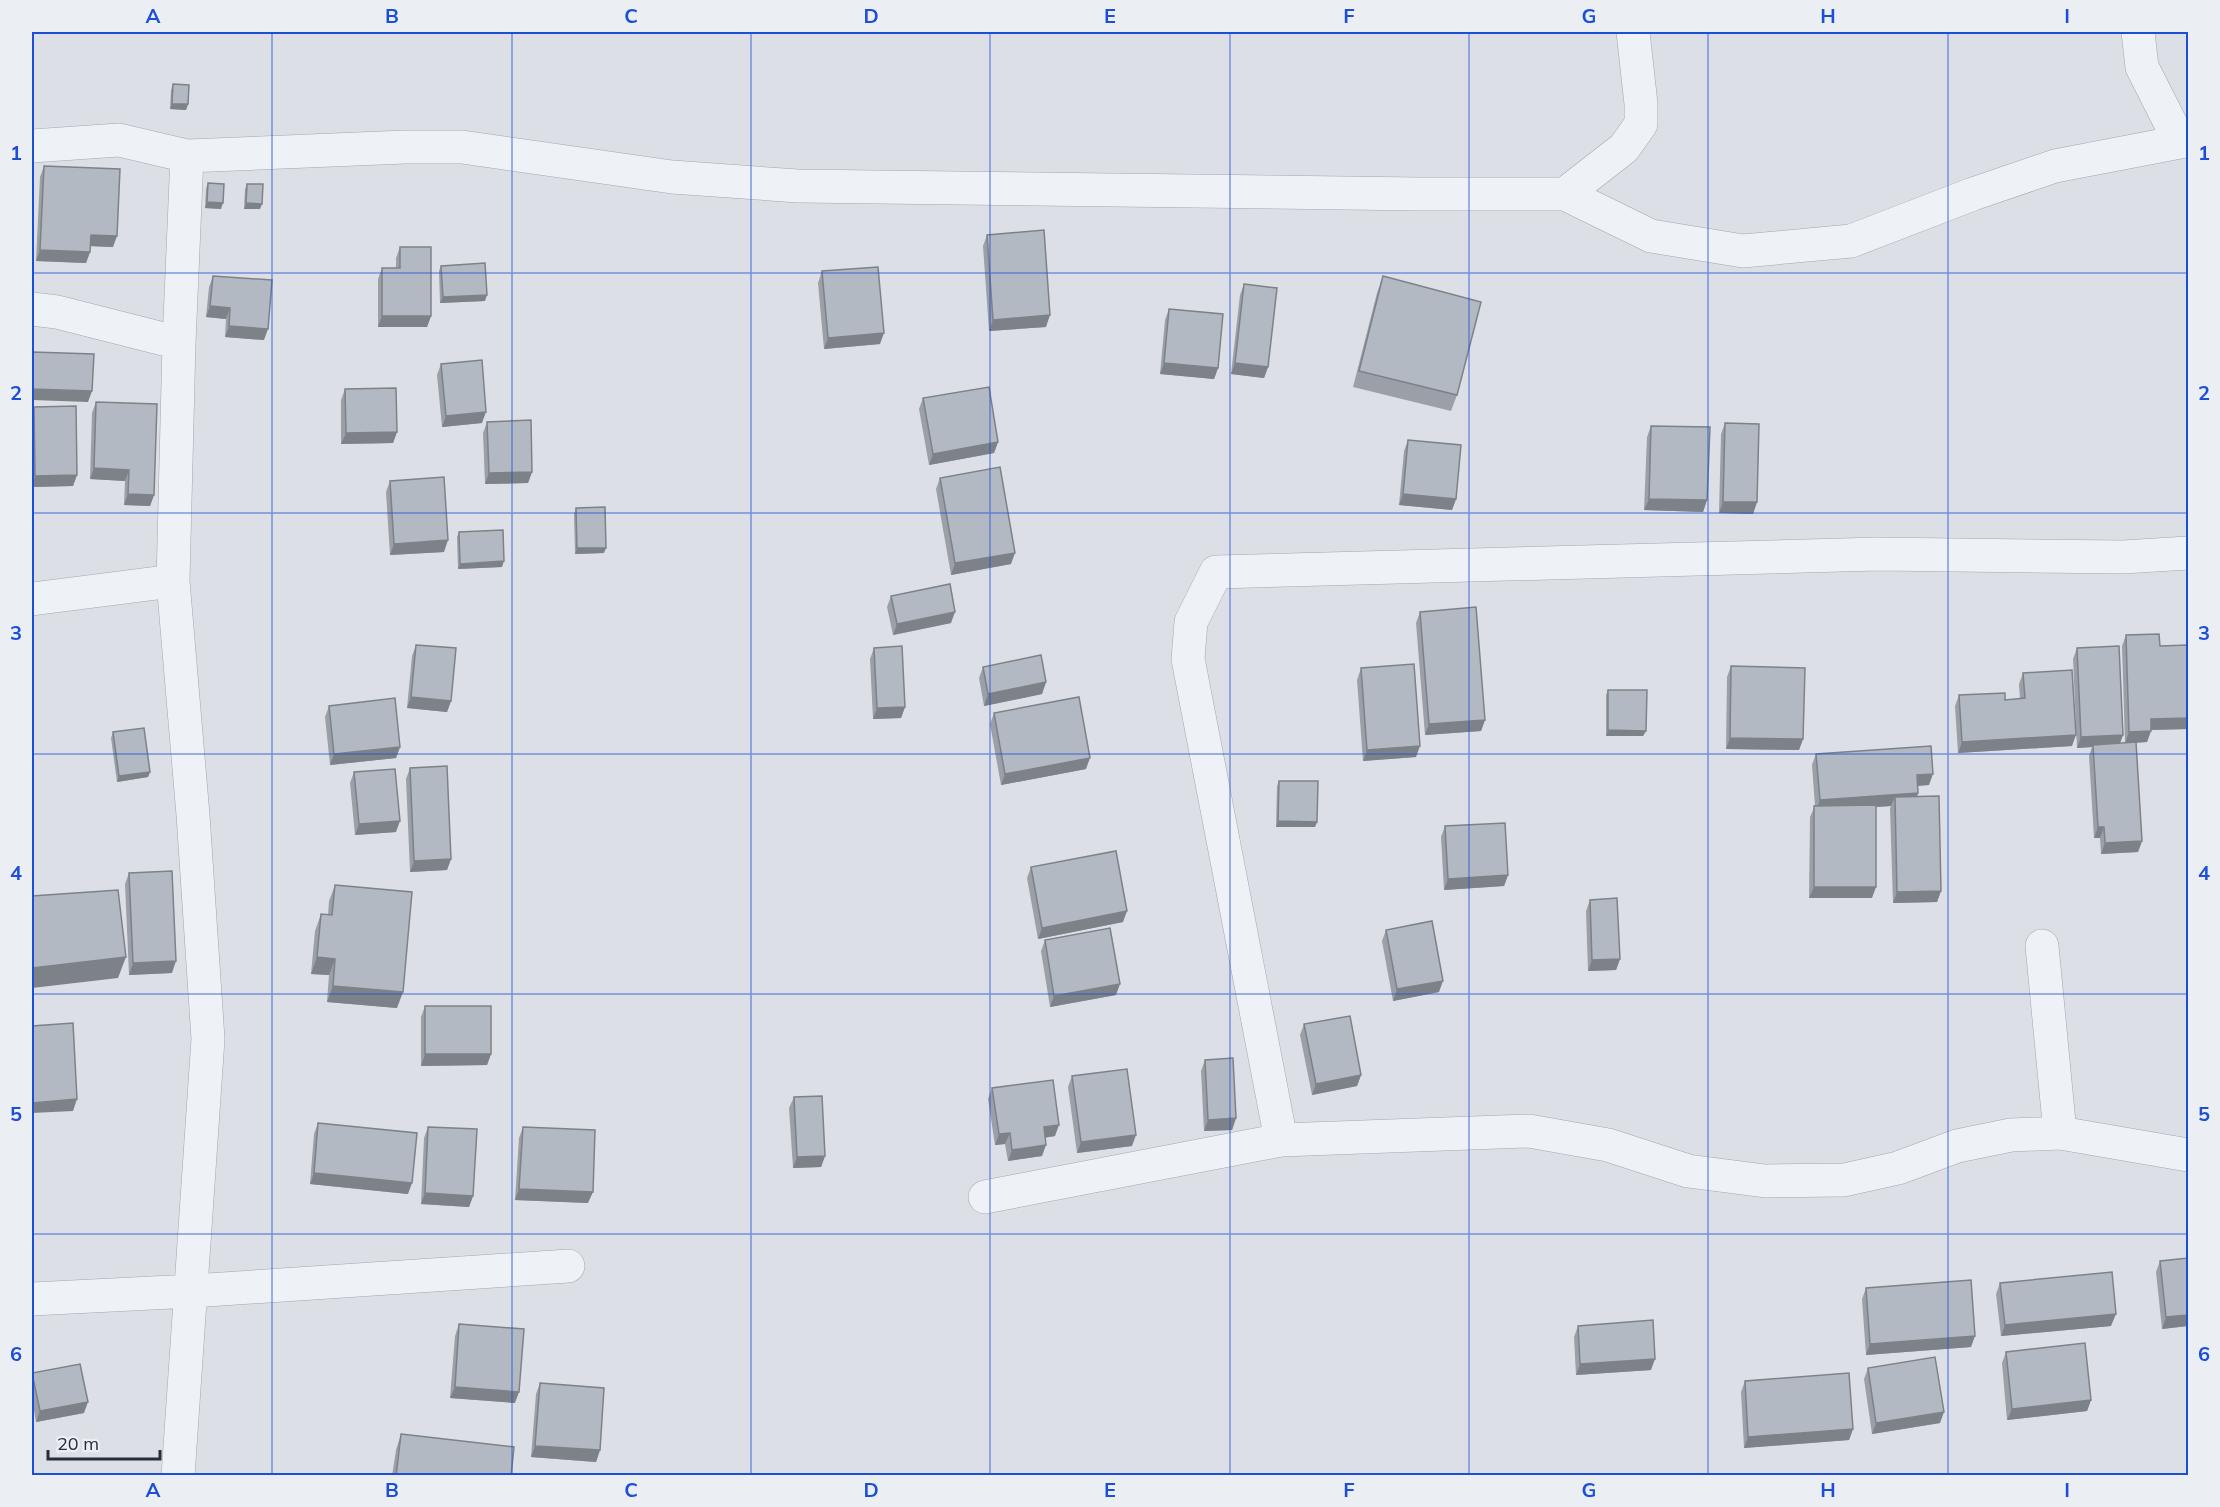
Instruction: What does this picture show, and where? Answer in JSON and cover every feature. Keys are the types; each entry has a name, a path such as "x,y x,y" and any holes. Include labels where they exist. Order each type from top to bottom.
{"street":[{"path":"1565,194 1624,148 1641,124 1633,32"},
{"path":"32,146 119,140 187,156 405,147 462,147 672,177 798,186 1565,194 1651,236 1743,251 1851,241 1973,194 2055,166 2184,142 2142,67 2138,32"},
{"path":"178,1476 208,1040 193,815 172,581 178,343 187,156"},
{"path":"32,309 57,312 178,343"},
{"path":"1281,1140 1188,659 1191,622 1216,572 1878,554 2123,557 2188,553"},
{"path":"32,599 172,581"},
{"path":"2042,946 2060,1133"},
{"path":"985,1197 1281,1140 1529,1131 1608,1145 1689,1171 1765,1181 1844,1180 1898,1168 1957,1146 2011,1135 2060,1133 2188,1155"},
{"path":"32,1299 192,1291 568,1266"}],"building":[{"path":"173,84 189,85 188,104 172,104"},
{"path":"44,166 120,169 117,236 91,235 90,252 40,250"},
{"path":"208,183 224,184 223,203 207,202"},
{"path":"247,184 263,184 262,204 246,203"},
{"path":"1044,230 1050,315 993,320 987,235"},
{"path":"400,247 431,247 431,316 382,316 382,268 400,268"},
{"path":"485,263 487,295 443,297 441,266"},
{"path":"878,267 884,333 828,338 822,271"},
{"path":"213,276 272,280 268,329 229,326 230,308 210,306"},
{"path":"1383,276 1481,302 1457,395 1359,371"},
{"path":"1244,284 1277,288 1268,367 1235,363"},
{"path":"1169,309 1223,314 1218,368 1164,363"},
{"path":"32,352 94,354 92,391 32,389"},
{"path":"482,360 486,412 446,416 441,364"},
{"path":"989,387 998,442 933,454 923,398"},
{"path":"396,388 397,432 346,433 345,389"},
{"path":"96,402 157,404 154,495 128,494 129,470 94,468"},
{"path":"76,406 77,475 35,476 34,407"},
{"path":"531,420 532,472 489,473 487,422"},
{"path":"1725,423 1759,424 1757,502 1723,502"},
{"path":"1651,426 1710,427 1707,500 1649,499"},
{"path":"1408,440 1461,445 1456,499 1403,494"},
{"path":"1000,467 1015,553 955,563 940,478"},
{"path":"444,477 448,540 394,544 390,481"},
{"path":"605,507 606,548 577,548 576,508"},
{"path":"503,530 504,561 460,564 459,532"},
{"path":"950,584 955,612 897,624 891,596"},
{"path":"1476,607 1485,720 1429,724 1420,612"},
{"path":"2159,634 2160,646 2188,645 2188,718 2151,719 2151,731 2129,732 2126,635"},
{"path":"416,645 456,648 451,701 411,697"},
{"path":"902,646 905,707 877,708 874,648"},
{"path":"2119,646 2123,735 2081,737 2077,648"},
{"path":"1041,655 1046,682 988,694 983,667"},
{"path":"1414,664 1420,746 1367,750 1361,668"},
{"path":"1731,666 1805,668 1803,739 1730,738"},
{"path":"2072,670 2076,735 1962,742 1959,695 2005,693 2005,700 2025,698 2023,673"},
{"path":"1608,690 1647,690 1646,731 1608,730"},
{"path":"1079,697 1090,758 1005,774 994,713"},
{"path":"395,698 400,747 334,754 329,706"},
{"path":"144,728 150,772 119,776 113,732"},
{"path":"2136,742 2142,841 2105,843 2104,827 2098,827 2093,745"},
{"path":"1931,746 1933,774 1917,775 1918,793 1820,800 1816,754"},
{"path":"447,766 451,859 414,861 410,768"},
{"path":"395,769 400,821 359,824 354,772"},
{"path":"1279,781 1318,781 1317,822 1278,821"},
{"path":"1939,796 1941,891 1897,892 1895,797"},
{"path":"1876,805 1876,887 1814,887 1814,806"},
{"path":"1505,823 1508,875 1448,879 1445,826"},
{"path":"1116,851 1127,911 1042,928 1031,867"},
{"path":"172,871 176,961 133,963 129,873"},
{"path":"335,885 412,892 403,992 333,986 335,959 317,957 321,914 332,915"},
{"path":"118,890 126,957 32,968 32,896"},
{"path":"1617,898 1620,959 1592,960 1590,900"},
{"path":"1432,921 1443,981 1397,989 1386,930"},
{"path":"1110,928 1120,984 1054,996 1045,940"},
{"path":"425,1006 491,1006 491,1054 425,1054"},
{"path":"1350,1016 1361,1075 1316,1084 1304,1024"},
{"path":"73,1023 77,1099 32,1103 32,1026"},
{"path":"1233,1058 1236,1118 1208,1120 1205,1060"},
{"path":"1127,1069 1136,1135 1081,1142 1072,1076"},
{"path":"1053,1080 1059,1125 1044,1127 1046,1145 1012,1150 1010,1133 999,1134 992,1088"},
{"path":"822,1096 825,1156 797,1157 794,1097"},
{"path":"318,1123 417,1133 412,1183 314,1173"},
{"path":"428,1127 477,1129 473,1196 425,1193"},
{"path":"523,1127 595,1130 593,1192 519,1189"},
{"path":"2188,1258 2188,1315 2166,1317 2160,1261"},
{"path":"2112,1272 2116,1314 2005,1325 2000,1283"},
{"path":"1971,1280 1975,1336 1870,1344 1866,1288"},
{"path":"1653,1320 1655,1359 1580,1364 1578,1326"},
{"path":"459,1324 524,1329 519,1392 455,1387"},
{"path":"2085,1343 2091,1400 2012,1409 2006,1352"},
{"path":"1935,1357 1944,1412 1876,1423 1868,1368"},
{"path":"80,1364 88,1402 40,1411 32,1373"},
{"path":"1849,1373 1853,1429 1748,1437 1745,1381"},
{"path":"540,1383 604,1388 600,1450 535,1446"},
{"path":"401,1434 514,1447 511,1476 396,1476"}]}
